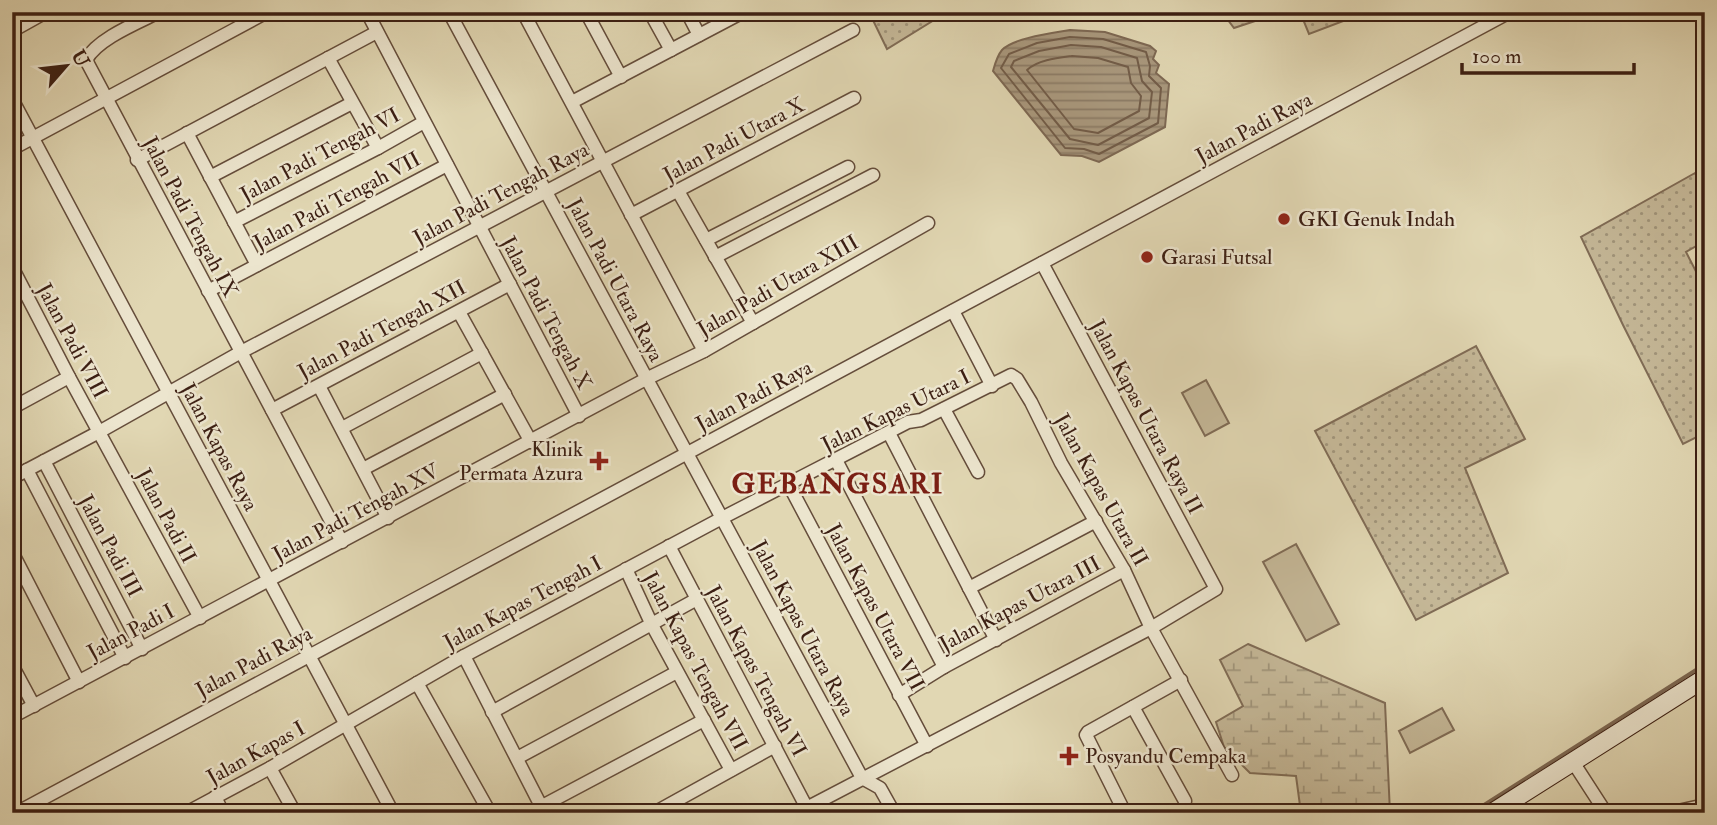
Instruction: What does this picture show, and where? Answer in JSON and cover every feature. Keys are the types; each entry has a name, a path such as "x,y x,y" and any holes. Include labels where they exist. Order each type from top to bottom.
{"street":[{"path":"12,31 46,12"},
{"name":"Jalan Padi Tengah IX","path":"159,12 113,36 88,55 86,60 342,542"},
{"path":"12,149 267,12"},
{"name":"Jalan Padi Tengah X","path":"367,12 579,416"},
{"name":"Jalan Padi Utara Raya","path":"449,12 686,454"},
{"path":"523,12 704,351"},
{"path":"586,12 621,77"},
{"path":"650,12 671,50"},
{"path":"687,12 699,35"},
{"path":"572,103 743,12"},
{"name":"Jalan Padi Raya","path":"14,812 1510,12"},
{"name":"Jalan Padi Tengah Raya","path":"12,478 242,352 853,30"},
{"path":"138,160 377,32"},
{"path":"328,58 378,148"},
{"name":"Jalan Padi Utara X","path":"631,215 855,98"},
{"name":"Jalan Kapas Raya","path":"12,99 393,813"},
{"path":"210,177 352,103"},
{"name":"Jalan Padi Tengah VI","path":"234,222 424,122"},
{"path":"187,133 257,265"},
{"name":"Jalan Padi Tengah VII","path":"208,291 447,165"},
{"path":"706,240 848,167"},
{"path":"715,257 873,175"},
{"path":"678,191 752,323"},
{"path":"778,203 787,220"},
{"name":"Jalan Padi Utara XIII","path":"646,379 704,351 928,223"},
{"name":"Jalan Kapas Utara Raya II","path":"1042,263 1216,589 1151,628"},
{"name":"Jalan Padi VIII","path":"12,267 99,432"},
{"name":"Jalan Padi Tengah XII","path":"272,410 510,284"},
{"path":"953,311 992,386"},
{"path":"458,312 531,442"},
{"path":"342,428 482,354"},
{"name":"Jalan Kapas Utara I","path":"722,518 908,422 921,420 1011,375"},
{"name":"Jalan Kapas Utara II","path":"1011,375 1017,379 1031,402 1061,463 1124,570 1151,628 1232,775"},
{"path":"14,404 69,377"},
{"name":"Jalan Padi Tengah XV","path":"268,582 646,379"},
{"path":"320,386 387,518"},
{"path":"363,469 505,394"},
{"path":"944,409 978,471"},
{"name":"Jalan Padi II","path":"99,432 200,618"},
{"path":"889,433 996,640"},
{"name":"Jalan Kapas Utara Raya","path":"686,454 862,778 880,788 894,813"},
{"path":"836,460 944,667"},
{"name":"Jalan Padi III","path":"44,461 142,649"},
{"name":"Jalan Padi III","path":"27,470 125,658"},
{"name":"Jalan Kapas Utara VII","path":"789,485 927,746"},
{"name":"Jalan Kapas Tengah I","path":"345,726 464,656 722,518"},
{"path":"970,588 1096,521"},
{"name":"Jalan Kapas Tengah VI","path":"669,546 775,746 804,811"},
{"path":"12,552 79,682"},
{"name":"Jalan Kapas Tengah VII","path":"625,569 652,625 731,770"},
{"name":"Jalan Kapas Utara III","path":"898,695 944,667 1124,570"},
{"name":"Jalan Padi I","path":"12,717 268,582"},
{"path":"492,712 697,599"},
{"path":"804,811 862,778 1151,628"},
{"path":"464,656 517,758 535,810 704,720"},
{"path":"12,665 34,706"},
{"path":"517,758 677,672"},
{"path":"1125,813 1086,739 1087,732 1181,680"},
{"path":"417,682 490,813"},
{"path":"1492,813 1704,682"},
{"path":"1133,707 1185,801"},
{"name":"Jalan Kapas I","path":"186,813 345,726"},
{"path":"654,813 775,746"},
{"path":"1573,762 1606,813"},
{"path":"271,768 295,813"},
{"path":"215,797 223,813"},
{"path":"1669,813 1705,805"}],"green space":[{"path":"869,12 947,12 887,49"},
{"path":"1222,12 1282,12 1234,28"},
{"path":"1300,12 1367,12 1309,34"},
{"path":"1695,173 1705,192 1705,241 1686,252 1705,289 1705,433 1683,444 1581,237"},
{"path":"1476,346 1525,439 1465,468 1508,573 1416,620 1315,431"},
{"path":"1206,380 1229,423 1205,436 1182,393"},
{"path":"1296,544 1339,624 1306,641 1263,562"},
{"path":"1248,644 1385,703 1390,813 1301,813 1296,776 1250,773 1224,747 1216,722 1243,706 1220,660"},
{"path":"1442,708 1454,730 1410,753 1399,731"}],"water":[{"path":"1070,30 1105,32 1150,46 1156,51 1153,59 1159,65 1156,73 1169,84 1165,127 1099,162 1082,156 1061,155 993,71 999,55 1007,46"}],"waterway":[{"path":"1471,813 1705,664"}],"place":[{"name":"GKI Genuk Indah","path":"1284,219"},
{"name":"Garasi Futsal","path":"1147,257"},
{"name":"Klinik Permata Azura","path":"599,461"},
{"name":"Posyandu Cempaka","path":"1069,756"}],"district":[{"name":"GEBANGSARI","path":"838,484"}]}
